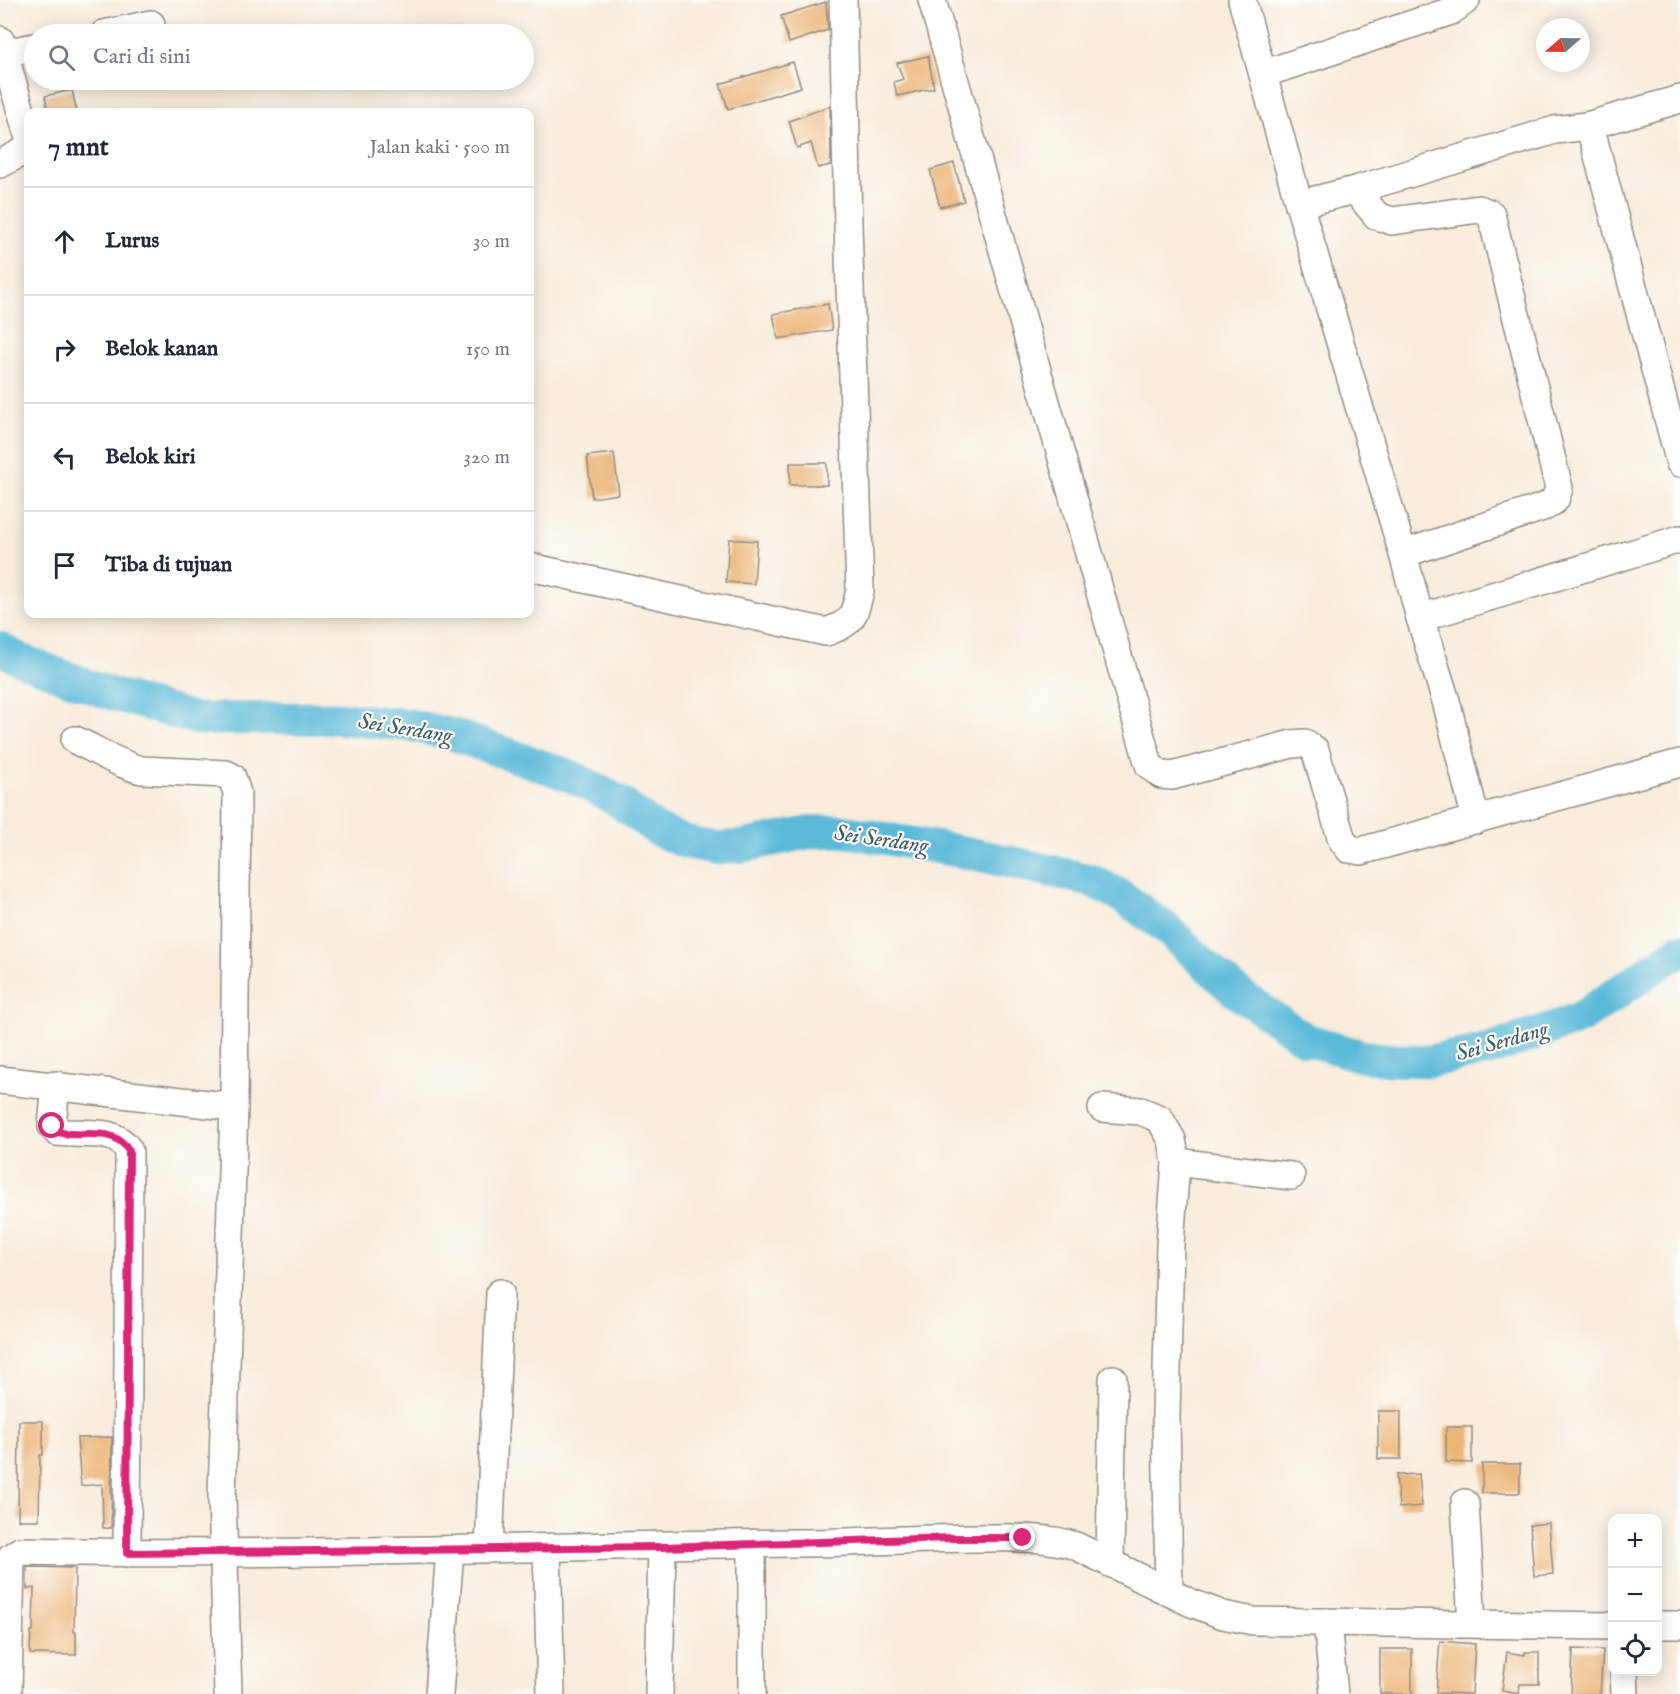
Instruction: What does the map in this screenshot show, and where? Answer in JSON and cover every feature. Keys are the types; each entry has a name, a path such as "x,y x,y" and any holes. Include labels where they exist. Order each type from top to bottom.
{"street":[{"path":"534,568 826,633 845,625 854,614 860,591 848,237 843,0"},
{"path":"932,0 1149,765 1161,775 1172,776 1292,744 1305,743 1315,750 1342,840 1349,849 1361,851 1680,763"},
{"path":"1242,0 1299,204 1446,701 1476,820"},
{"path":"1263,74 1443,14 1463,4 1466,0"},
{"path":"24,47 2,47 24,121"},
{"path":"1299,204 1355,190 1556,130 1587,126 1680,99"},
{"path":"1587,126 1594,141 1680,463"},
{"path":"0,164 24,151"},
{"path":"1355,190 1377,216 1392,220 1479,209 1491,214 1559,488 1555,500 1546,506 1403,554"},
{"path":"1420,618 1680,539"},
{"path":"75,740 129,767 142,770 226,774 232,777 237,793 234,1107 222,1484 222,1552 228,1694"},
{"path":"0,1080 55,1090 234,1107"},
{"path":"55,1090 52,1126 59,1132 114,1136 124,1142 129,1151 127,1553"},
{"path":"1102,1108 1141,1111 1160,1119 1172,1140 1176,1162 1170,1244 1166,1416 1169,1591"},
{"path":"1176,1162 1291,1176"},
{"path":"489,1549 500,1293"},
{"path":"1110,1563 1113,1378"},
{"path":"1465,1503 1472,1623"},
{"path":"8,1694 11,1557 20,1551 127,1553 450,1550 1023,1538 1057,1540 1076,1546 1189,1602 1222,1615 1263,1622 1608,1626"},
{"path":"752,1544 752,1694"},
{"path":"659,1694 662,1547"},
{"path":"548,1548 550,1694"},
{"path":"439,1694 450,1550"},
{"path":"1327,1622 1334,1694"},
{"path":"1662,1625 1680,1625"},
{"path":"1624,1676 1625,1694"}],"building":[{"path":"826,2 828,30 789,43 781,16"},
{"path":"928,56 934,88 897,96 894,82 903,79 897,63"},
{"path":"793,62 801,87 728,109 720,84"},
{"path":"72,90 76,108 47,108 45,96"},
{"path":"830,106 831,165 818,168 811,143 797,148 789,121"},
{"path":"954,163 964,201 940,207 930,170"},
{"path":"828,304 832,330 778,339 773,314"},
{"path":"614,453 619,494 592,498 587,456"},
{"path":"790,463 827,463 827,485 790,485"},
{"path":"729,539 757,541 754,584 726,582"},
{"path":"1378,1411 1401,1411 1401,1459 1378,1459"},
{"path":"19,1421 43,1421 39,1520 18,1520"},
{"path":"1446,1427 1472,1427 1472,1463 1446,1462"},
{"path":"112,1437 111,1528 103,1528 102,1484 81,1486 77,1438"},
{"path":"1482,1464 1520,1464 1520,1493 1482,1493"},
{"path":"1419,1474 1422,1506 1399,1508 1396,1475"},
{"path":"1549,1523 1553,1574 1534,1576 1530,1525"},
{"path":"27,1567 75,1568 76,1655 30,1654 34,1588 27,1589"},
{"path":"1440,1641 1475,1644 1472,1694 1436,1693"},
{"path":"1380,1649 1412,1649 1412,1694 1380,1694"},
{"path":"1573,1649 1603,1650 1600,1694 1571,1694"},
{"path":"1507,1652 1525,1655 1525,1652 1539,1652 1539,1684 1520,1684 1519,1694 1502,1691"}],"waterway":[{"name":"Sei Serdang","path":"0,648 21,660 108,693 197,719 334,718 410,725 454,735 573,777 615,799 657,830 685,842 714,848 743,846 812,832 842,831 974,854 1090,880 1118,894 1166,928 1233,990 1305,1039 1361,1056 1429,1061 1489,1050 1580,1018 1680,950"}],"route":[{"path":"52,1126 59,1132 114,1136 124,1142 129,1151 127,1553 662,1547 1023,1538"}]}
